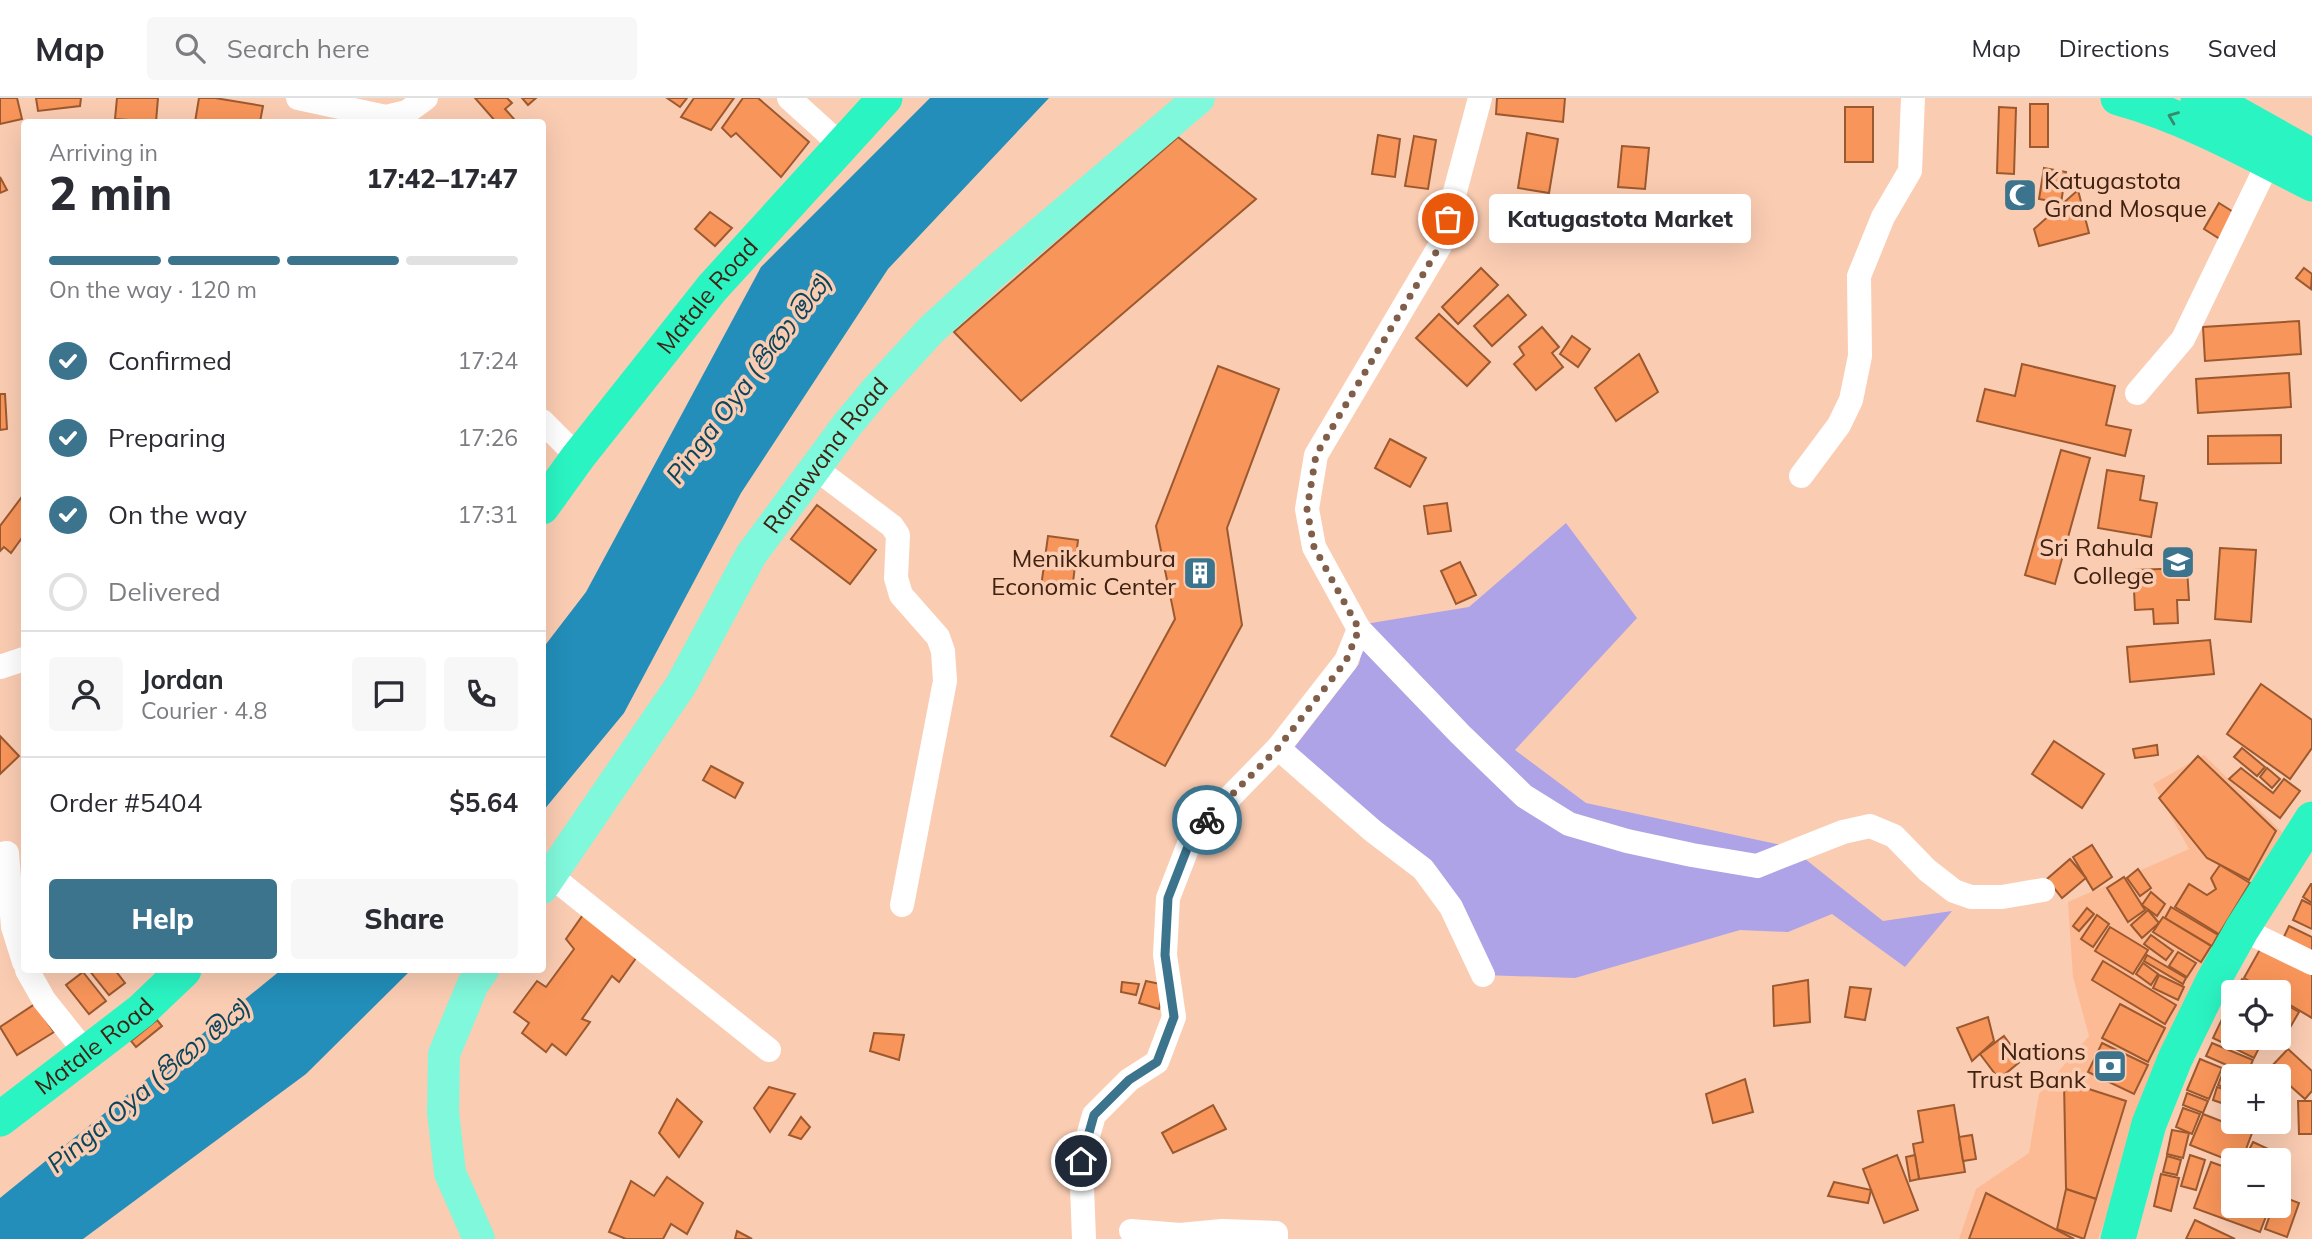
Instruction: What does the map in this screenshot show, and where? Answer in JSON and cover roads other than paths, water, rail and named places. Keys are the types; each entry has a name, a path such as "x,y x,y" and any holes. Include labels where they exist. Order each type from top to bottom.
{"highway":[{"name":"Matale Road","path":"546,501 712,288 885,98"},
{"path":"2118,98 2171,115 2228,110 2312,184"},
{"path":"2274,149 2312,156"},
{"path":"2119,1239 2138,1161 2162,1090 2192,1023 2242,929 2311,823"},
{"name":"Matale Road","path":"0,1119 141,1012 181,973"}],"main road":[{"name":"Ranawana Road","path":"547,882 681,685 751,555 877,388 931,330 991,275 1199,98"},
{"path":"479,1239 450,1173 443,1112 444,1055 473,984 481,973"}],"street":[{"path":"298,98 386,117 407,112 426,98"},
{"path":"789,98 842,146"},
{"path":"1480,98 1441,244 1316,455 1307,509 1314,547 1359,629 1524,796 1569,824 1627,841 1757,866 1843,832 1870,826 1894,836 1927,870 1954,891 1971,897 2002,897 2043,890"},
{"path":"1801,476 1839,425 1851,400 1860,356 1858,276 1883,217 1910,171 1913,98"},
{"path":"2137,393 2183,339 2274,149"},
{"path":"546,425 578,457"},
{"path":"815,468 891,526 898,536 896,578 901,594 938,637 943,651 945,681 902,905"},
{"path":"1084,1239 1081,1161 1094,1115 1129,1080 1157,1062 1174,1017 1165,955 1168,898 1192,836 1278,748 1346,661 1359,629"},
{"path":"0,667 21,660"},
{"path":"1278,748 1373,831 1423,869 1451,907 1483,975"},
{"path":"0,854 7,853 13,928 21,953"},
{"path":"547,882 769,1050"},
{"path":"2242,929 2312,963"},
{"path":"29,973 44,1000 87,1054"},
{"path":"1131,1231 1180,1235 1222,1231 1276,1233 1276,1239"}],"water":[{"name":"Pinga Oya (පිඟා ඔය)","path":"930,98 1049,98 888,269 741,493 624,713 546,807 546,644 586,592 761,267"},
{"name":"Pinga Oya (පිඟා ඔය)","path":"277,973 408,973 306,1074 83,1239 0,1239 0,1198"}],"place":[{"name":"Katugastota Grand Mosque","path":"2020,195"},
{"name":"Katugastota Market","path":"1448,219"},
{"name":"Sri Rahula College","path":"2178,562"},
{"name":"Menikkumbura Economic Center","path":"1200,573"},
{"name":"Nations Trust Bank","path":"2110,1066"}]}
